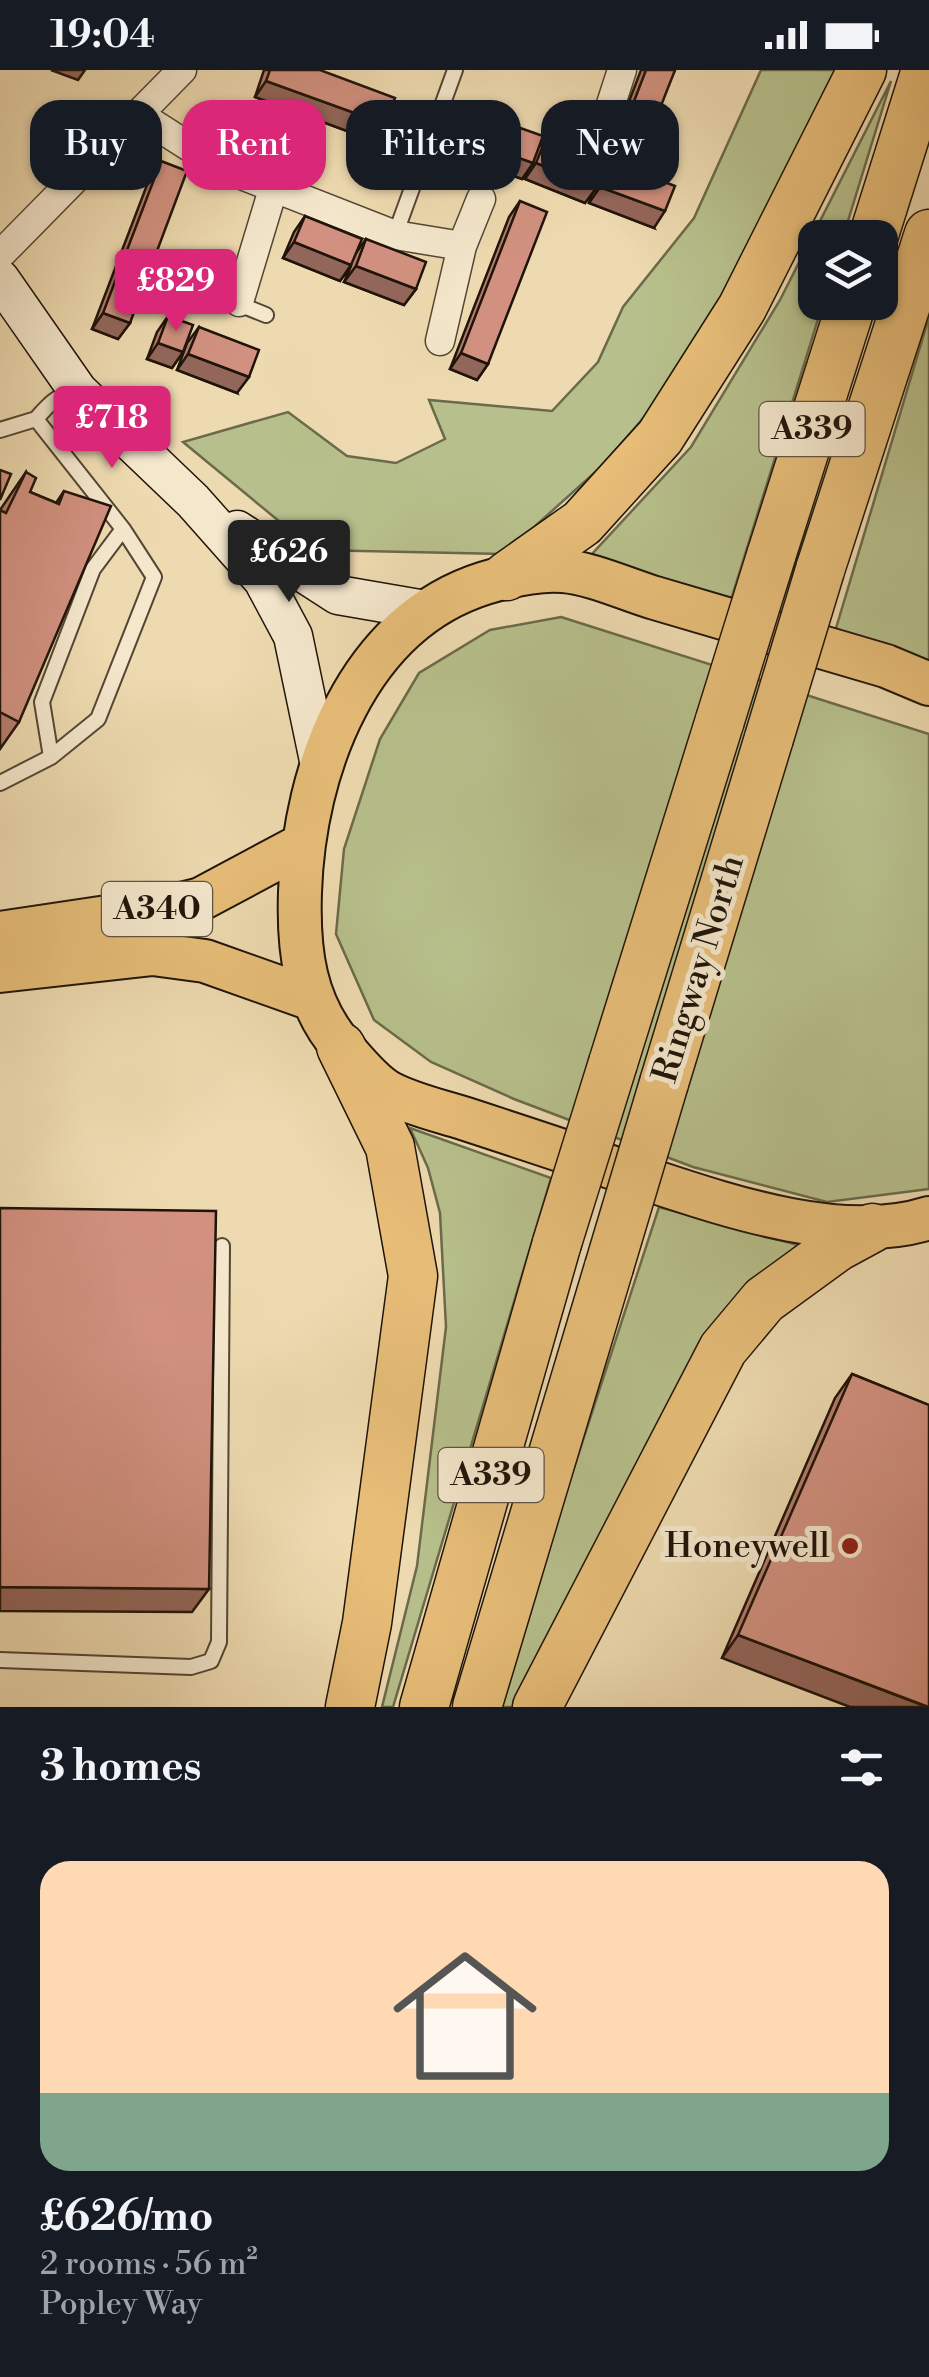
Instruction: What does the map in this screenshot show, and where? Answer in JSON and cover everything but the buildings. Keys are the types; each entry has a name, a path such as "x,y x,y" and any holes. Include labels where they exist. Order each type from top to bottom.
{"highway":[{"path":"507,576 582,523 660,438 742,308 862,70"},
{"path":"879,220 926,70"},
{"name":"Ringway North","path":"477,1707 820,570 929,234"},
{"name":"Ringway North","path":"424,1707 557,1244 846,320"},
{"path":"342,1047 390,1147 412,1276 369,1604 350,1707"},
{"path":"537,1707 723,1348 764,1300 836,1247 872,1228"}],"main road":[{"path":"929,684 886,666 564,571 507,576 467,589 425,610 367,671 348,701 320,770 302,845 300,953 312,999 342,1047 388,1092 698,1196 765,1214 872,1228 929,1218"},
{"name":"A340","path":"0,933 103,919 201,898 302,845"},
{"name":"A340","path":"0,971 153,954 205,960 312,999"}],"street":[{"path":"152,100 182,70"},
{"path":"612,100 622,70"},
{"path":"0,255 64,190"},
{"path":"239,302 273,190"},
{"path":"284,190 396,234 462,246"},
{"path":"440,341 462,246 481,198"},
{"path":"0,279 78,391 193,501 263,580 293,636 320,770"},
{"path":"193,501 338,595 425,610"}],"lane":[{"path":"396,234 455,70"},
{"path":"187,284 266,315"},
{"path":"0,430 36,419 52,400 78,391"},
{"path":"0,784 51,757 98,718 154,577 123,529 36,419"},
{"path":"51,757 42,702 93,569 123,529"},
{"path":"0,1660 191,1667 211,1661 219,1642 222,1246"}],"green space":[{"path":"761,70 841,70 689,365 602,466 504,554 314,550 183,442 288,412 347,456 396,463 445,439 429,400 552,411 598,362 623,307 694,218"},
{"path":"891,81 848,220 821,220"},
{"path":"798,264 798,320 818,320 730,603 592,554 691,447"},
{"path":"929,317 929,670 834,635"},
{"path":"561,617 929,734 929,1189 827,1202 693,1167 514,1099 431,1062 374,1020 336,934 344,849 380,739 419,673 490,630"},
{"path":"410,1128 551,1178 393,1707 382,1707 417,1566 446,1327 440,1213 428,1168"},
{"path":"659,1207 798,1245 755,1281 521,1707 496,1707"}],"place":[{"name":"Honeywell","path":"850,1546"}]}
